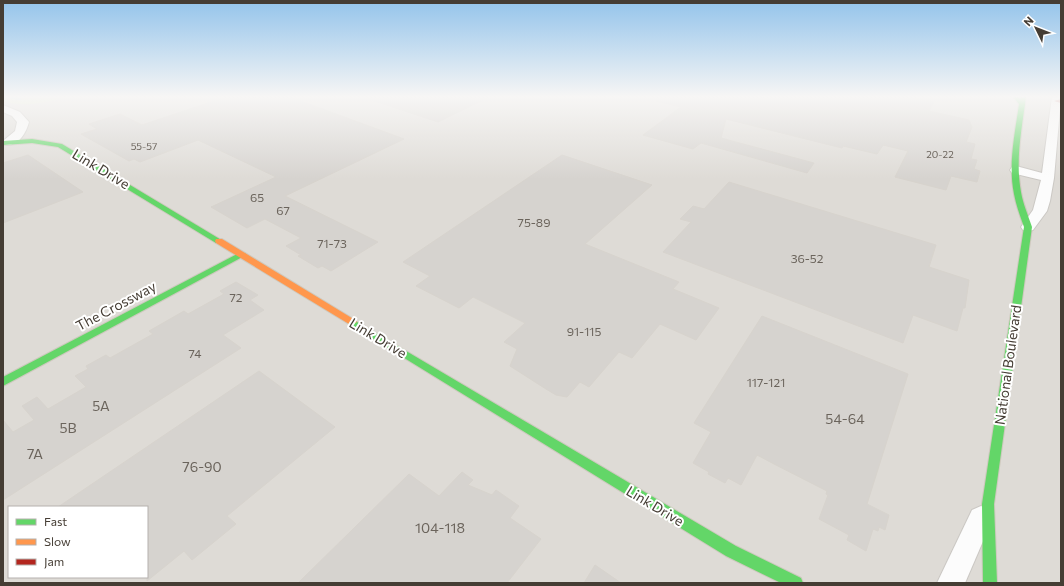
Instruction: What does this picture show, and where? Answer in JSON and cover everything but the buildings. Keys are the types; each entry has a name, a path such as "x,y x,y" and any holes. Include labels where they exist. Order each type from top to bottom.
{"main road":[{"name":"National Boulevard","path":"990,583 988,504 1028,227 1017,193 1016,170 1021,124"},
{"name":"Link Drive","path":"10,142 44,141 60,145 730,551 796,583"},
{"name":"The Crossway","path":"3,382 242,255"}],"street":[{"name":"Link Drive","path":"10,142 20,132 22,124"},
{"name":"National Boulevard","path":"1028,227 1040,211 1048,178 1055,124"},
{"path":"1016,170 1048,178"},
{"name":"National Boulevard","path":"951,583 988,504"},
{"name":"Link Drive","path":"730,551 771,583"}],"shaded area":[{"path":"3,124 1061,124 1061,583 3,583"}],"traffic: fast":[{"path":"990,583 988,504 1028,227 1017,192 1015,168 1020,124"},
{"path":"3,143 32,141 60,145 219,241"},
{"path":"3,382 242,255"},
{"path":"352,322 731,551 796,583"}],"traffic: slow":[{"path":"219,241 352,322"}]}
